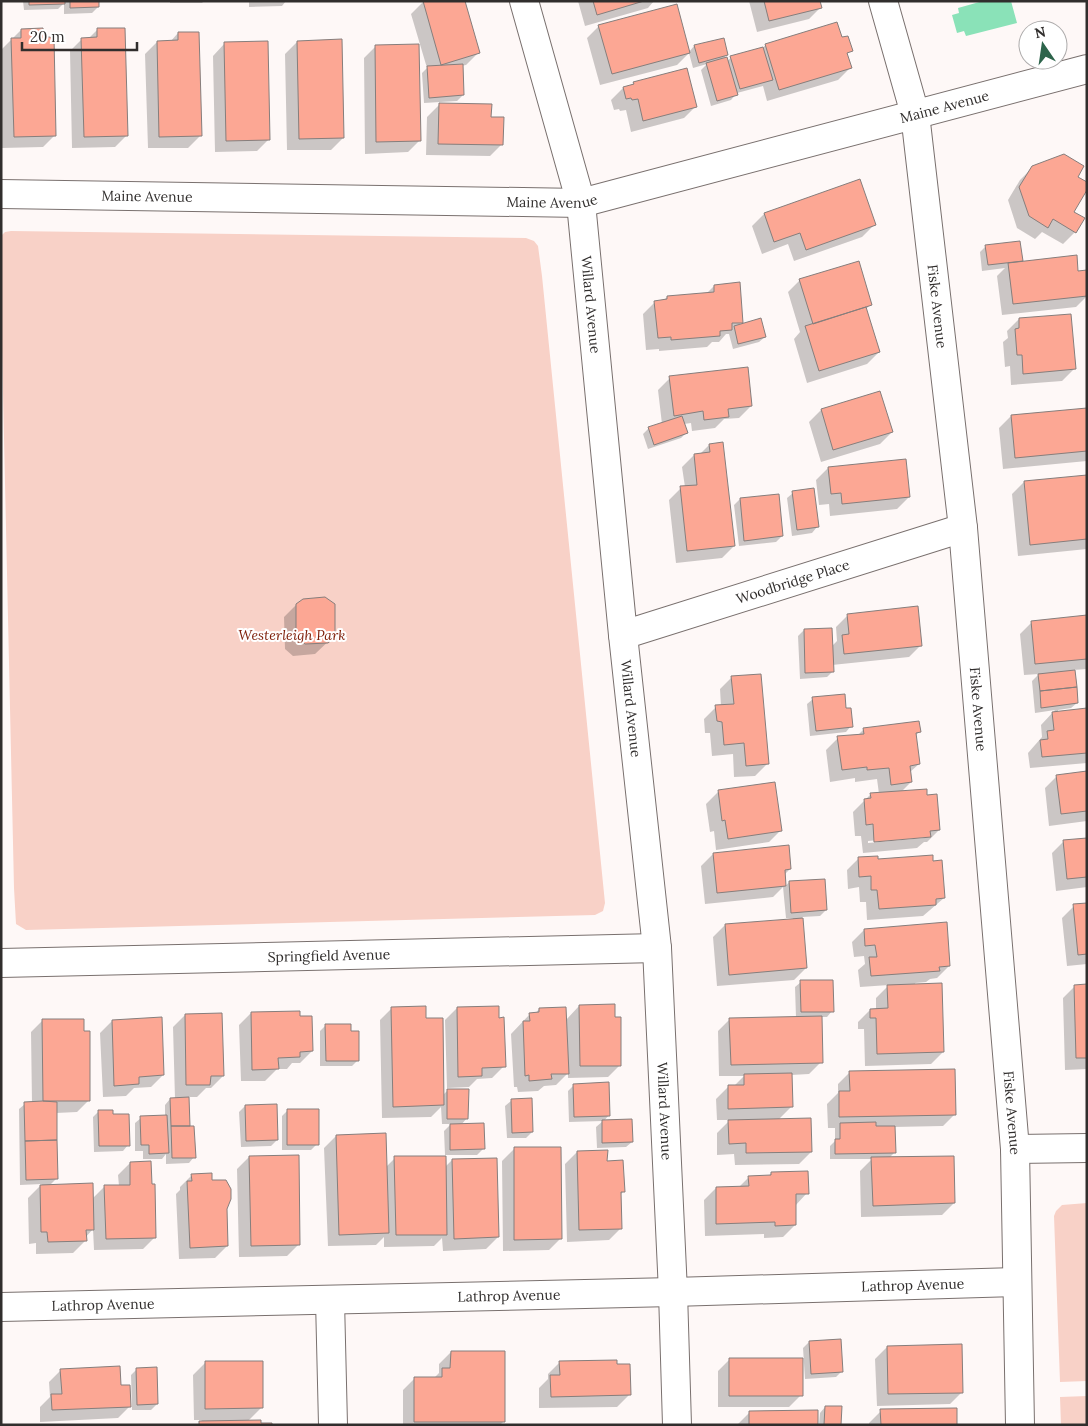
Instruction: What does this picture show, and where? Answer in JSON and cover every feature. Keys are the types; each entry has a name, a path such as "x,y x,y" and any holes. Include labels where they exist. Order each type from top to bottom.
{"street":[{"name":"Willard Avenue","path":"524,1 582,203 622,635 657,948 673,1292 677,1425"},
{"name":"Fiske Avenue","path":"883,1 915,114 963,528 1015,1149 1020,1425"},
{"name":"Maine Avenue","path":"1,194 582,203 1087,69"},
{"name":"Woodbridge Place","path":"622,635 963,528"},
{"name":"Springfield Avenue","path":"1,964 657,948"},
{"path":"1015,1149 1087,1148"},
{"name":"Lathrop Avenue","path":"1,1307 673,1292 1016,1282"},
{"path":"330,1300 333,1425"}],"green space":[{"name":"Westerleigh Park","path":"5,232 526,238 534,241 538,246 542,276 605,903 603,911 595,915 26,930 16,924 1,303 1,236"},
{"path":"1087,1203 1087,1381 1060,1382 1054,1216 1062,1205"},
{"path":"1087,1396 1087,1425 1061,1425 1060,1397"}],"shaded area":[{"path":"983,1 1011,1 1017,23 966,36 964,31 957,33 952,15 959,13 958,8"}],"building":[{"path":"29,1 65,1 65,4 29,5"},
{"path":"70,1 99,1 99,7 70,8"},
{"path":"423,1 465,1 480,53 441,65"},
{"path":"593,1 644,1 597,15"},
{"path":"764,1 820,1 822,8 769,21"},
{"path":"677,4 690,53 612,74 598,25"},
{"path":"837,22 842,37 848,36 853,51 847,53 852,68 779,90 765,44"},
{"path":"43,28 44,37 54,37 56,136 14,137 11,38 21,38 21,29"},
{"path":"97,28 125,28 128,136 84,137 81,38 97,37"},
{"path":"178,32 199,32 202,136 159,137 157,41 178,40"},
{"path":"724,38 728,55 699,63 694,45"},
{"path":"342,39 344,138 299,139 297,41"},
{"path":"268,41 270,140 226,141 224,42"},
{"path":"419,44 421,141 376,142 375,45"},
{"path":"763,47 773,80 740,89 730,56"},
{"path":"727,57 738,95 717,101 706,63"},
{"path":"463,64 464,95 429,98 427,66"},
{"path":"687,68 697,107 643,121 638,99 626,99 623,87 634,84 633,82"},
{"path":"439,103 492,104 491,117 504,117 503,145 438,144"},
{"path":"1064,154 1084,166 1078,177 1087,182 1087,190 1074,212 1085,218 1076,233 1053,219 1048,228 1029,216 1019,187 1032,166"},
{"path":"860,179 876,225 806,250 800,233 774,242 764,213"},
{"path":"1020,241 1023,261 988,265 985,245"},
{"path":"1077,255 1078,271 1087,270 1087,296 1013,304 1008,263"},
{"path":"859,261 872,305 813,324 799,279"},
{"path":"740,282 743,323 732,323 732,330 720,331 720,336 671,340 671,337 658,338 654,301 667,299 667,296 714,292 714,285"},
{"path":"866,307 880,352 819,371 805,326"},
{"path":"1071,314 1076,369 1023,374 1022,355 1017,355 1015,329 1019,328 1019,318"},
{"path":"761,318 766,337 738,344 734,326"},
{"path":"748,367 752,406 728,409 729,417 704,420 703,411 674,416 669,376"},
{"path":"880,391 893,432 833,450 821,409"},
{"path":"1087,408 1087,451 1015,458 1011,415"},
{"path":"682,416 688,433 654,445 648,427"},
{"path":"723,442 735,546 687,551 680,486 697,485 694,454 710,452 709,444"},
{"path":"906,459 910,497 842,504 841,493 831,494 828,467"},
{"path":"1087,475 1087,539 1030,545 1024,481"},
{"path":"814,488 819,527 797,530 792,491"},
{"path":"779,494 783,536 744,541 740,498"},
{"path":"325,597 335,604 335,637 328,643 305,644 296,637 296,604 303,599"},
{"path":"918,606 922,646 844,654 842,635 849,634 847,614"},
{"path":"1087,615 1087,659 1035,664 1031,621"},
{"path":"832,628 834,672 805,673 804,629"},
{"path":"1075,670 1077,687 1040,691 1038,674"},
{"path":"761,674 769,764 746,766 744,743 724,745 722,722 717,721 715,705 734,704 731,676"},
{"path":"1077,687 1078,703 1041,708 1040,691"},
{"path":"845,694 846,708 851,708 853,727 816,731 812,697"},
{"path":"1087,708 1087,753 1042,757 1040,740 1048,739 1047,731 1054,730 1052,712"},
{"path":"919,721 921,732 916,733 920,764 910,766 912,782 891,785 889,768 867,770 867,767 842,770 837,736 864,734 863,728"},
{"path":"1087,771 1087,811 1061,814 1056,775"},
{"path":"775,782 782,831 728,839 725,820 722,821 718,790"},
{"path":"927,789 927,795 937,794 940,830 930,831 931,837 874,842 873,824 866,825 864,799 871,798 870,793"},
{"path":"1087,838 1087,877 1067,879 1063,840"},
{"path":"789,845 791,869 785,870 786,886 717,893 713,853"},
{"path":"933,855 933,861 942,860 945,898 936,899 936,905 879,909 877,890 871,890 871,876 859,877 858,857 878,856 878,859"},
{"path":"825,879 827,910 791,913 789,881"},
{"path":"1087,903 1087,954 1078,955 1073,904"},
{"path":"803,918 807,968 729,975 725,924"},
{"path":"947,922 950,966 939,967 940,971 871,976 869,957 877,957 875,945 865,946 864,929"},
{"path":"800,980 833,980 834,1012 801,1012"},
{"path":"942,983 944,1052 877,1054 876,1018 870,1018 870,1009 888,1008 887,985"},
{"path":"1087,984 1087,1058 1076,1058 1074,985"},
{"path":"615,1004 615,1017 621,1017 621,1066 580,1066 579,1005"},
{"path":"426,1006 426,1018 443,1018 444,1105 393,1107 391,1007"},
{"path":"499,1006 499,1018 504,1017 506,1067 482,1068 482,1076 458,1077 457,1007"},
{"path":"566,1007 569,1074 551,1074 552,1079 529,1081 529,1075 525,1076 523,1021 530,1021 529,1013 539,1012 539,1008"},
{"path":"300,1011 300,1016 312,1016 313,1051 300,1052 300,1057 278,1058 279,1069 252,1070 251,1012"},
{"path":"222,1013 224,1076 211,1076 210,1085 186,1085 185,1014"},
{"path":"822,1016 823,1063 731,1065 729,1018"},
{"path":"162,1017 164,1075 139,1077 139,1084 114,1086 112,1020"},
{"path":"42,1019 84,1019 84,1031 90,1031 90,1101 43,1101"},
{"path":"325,1024 351,1024 351,1031 359,1031 359,1061 326,1061"},
{"path":"955,1069 956,1115 839,1117 839,1091 850,1091 849,1071"},
{"path":"792,1073 793,1107 728,1109 728,1085 744,1085 744,1074"},
{"path":"609,1082 610,1116 574,1117 573,1084"},
{"path":"447,1089 469,1089 468,1119 447,1119"},
{"path":"189,1097 190,1126 171,1126 170,1098"},
{"path":"532,1098 533,1132 512,1133 511,1099"},
{"path":"24,1102 57,1102 57,1140 25,1141"},
{"path":"277,1104 278,1140 246,1141 245,1105"},
{"path":"287,1109 319,1109 319,1145 287,1145"},
{"path":"98,1110 113,1110 113,1114 129,1114 130,1146 99,1146"},
{"path":"167,1115 169,1153 149,1154 149,1145 141,1145 140,1116"},
{"path":"811,1118 812,1152 746,1153 746,1143 729,1144 728,1120"},
{"path":"632,1119 633,1142 602,1143 602,1120"},
{"path":"876,1122 876,1126 895,1126 896,1153 835,1154 835,1139 840,1139 840,1123"},
{"path":"484,1123 485,1149 450,1150 450,1124"},
{"path":"171,1126 194,1126 196,1158 172,1158"},
{"path":"386,1133 389,1233 339,1235 336,1135"},
{"path":"57,1140 58,1179 26,1180 25,1141"},
{"path":"514,1147 561,1147 562,1239 514,1240"},
{"path":"608,1150 607,1161 623,1160 625,1192 621,1192 622,1229 579,1230 577,1151"},
{"path":"299,1155 300,1245 251,1246 249,1156"},
{"path":"394,1156 446,1156 447,1235 396,1235"},
{"path":"954,1156 955,1203 873,1206 871,1157"},
{"path":"497,1158 499,1237 454,1239 452,1159"},
{"path":"151,1161 152,1184 155,1184 156,1238 106,1239 104,1185 130,1185 130,1162"},
{"path":"808,1171 809,1194 796,1194 796,1225 775,1226 775,1222 716,1224 716,1187 749,1186 748,1176 771,1175 771,1172"},
{"path":"212,1173 212,1180 226,1180 231,1189 231,1199 227,1209 228,1246 190,1248 187,1181 192,1181 191,1174"},
{"path":"93,1183 94,1230 86,1230 87,1241 48,1242 47,1232 41,1232 40,1185"},
{"path":"841,1339 843,1372 811,1374 809,1341"},
{"path":"962,1344 963,1393 888,1394 887,1346"},
{"path":"451,1351 505,1351 505,1422 414,1422 414,1377 442,1377 442,1368 450,1368"},
{"path":"729,1358 803,1358 803,1396 729,1396"},
{"path":"617,1360 617,1364 630,1364 631,1395 551,1397 550,1375 560,1375 559,1361"},
{"path":"205,1361 263,1361 263,1408 205,1409"},
{"path":"120,1366 121,1385 130,1385 131,1407 52,1410 51,1394 62,1394 60,1369"},
{"path":"157,1367 158,1404 137,1405 136,1368"},
{"path":"825,1406 842,1406 841,1425 824,1425"},
{"path":"957,1408 957,1425 881,1425 880,1409"},
{"path":"818,1410 818,1425 749,1425 749,1411"},
{"path":"261,1420 261,1423 272,1423 272,1425 199,1425 199,1421"}]}
